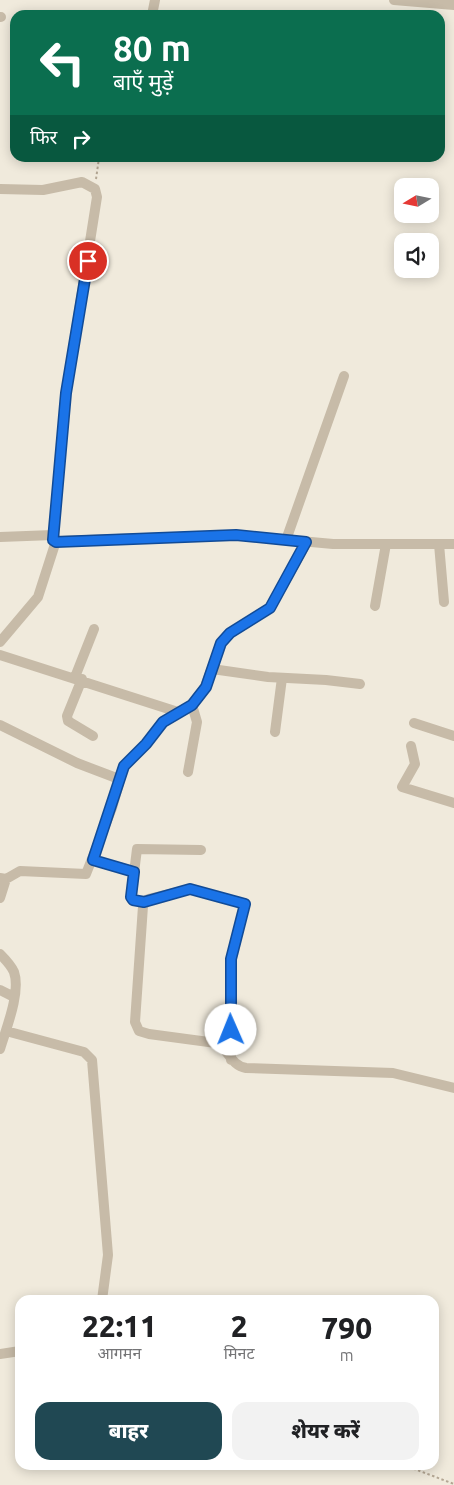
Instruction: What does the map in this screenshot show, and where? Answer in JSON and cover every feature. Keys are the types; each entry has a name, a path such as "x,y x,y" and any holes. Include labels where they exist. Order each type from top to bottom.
{"street":[{"path":"394,0 454,5"},
{"path":"0,189 32,191 82,182 94,189 97,204 66,393 54,538 38,598 0,642"},
{"path":"286,540 344,376"},
{"path":"0,537 236,535 333,544 454,544"},
{"path":"0,898 3,878 20,871 86,874 112,808 124,766 146,744 158,727 178,712 192,705 206,687 225,637 265,612 275,602 306,542"},
{"path":"375,606 386,544"},
{"path":"439,544 444,602"},
{"path":"93,736 68,721 67,716 94,629"},
{"path":"0,655 78,678 178,712"},
{"path":"212,669 282,678 360,684"},
{"path":"275,732 282,678"},
{"path":"188,772 196,722 192,705"},
{"path":"414,723 454,736"},
{"path":"0,725 77,763 119,779"},
{"path":"411,746 415,764 402,787 454,803"},
{"path":"202,850 138,848 136,850 131,897 133,900 144,902 187,889 245,904 231,959 231,1060"},
{"path":"93,860 134,872"},
{"path":"144,902 137,1027 139,1031 216,1043 224,1048 235,1064 246,1068 393,1073 409,1075 454,1088"},
{"path":"0,954 14,973 14,998 2,1039 84,1052 92,1060 108,1255 103,1295"},
{"path":"0,990 14,998"},
{"path":"0,1354 15,1352"}],"path":[{"path":"94,189 98,162"},
{"path":"417,1470 454,1484"}],"route":[{"path":"88,261 66,393 53,540 56,542 236,535 306,542 275,602 270,608 225,637 221,643 206,687 192,705 163,722 150,740 124,766 112,808 93,860 134,872 131,897 133,900 144,902 148,899 190,889 245,904 246,907 231,959 231,1030"}]}
